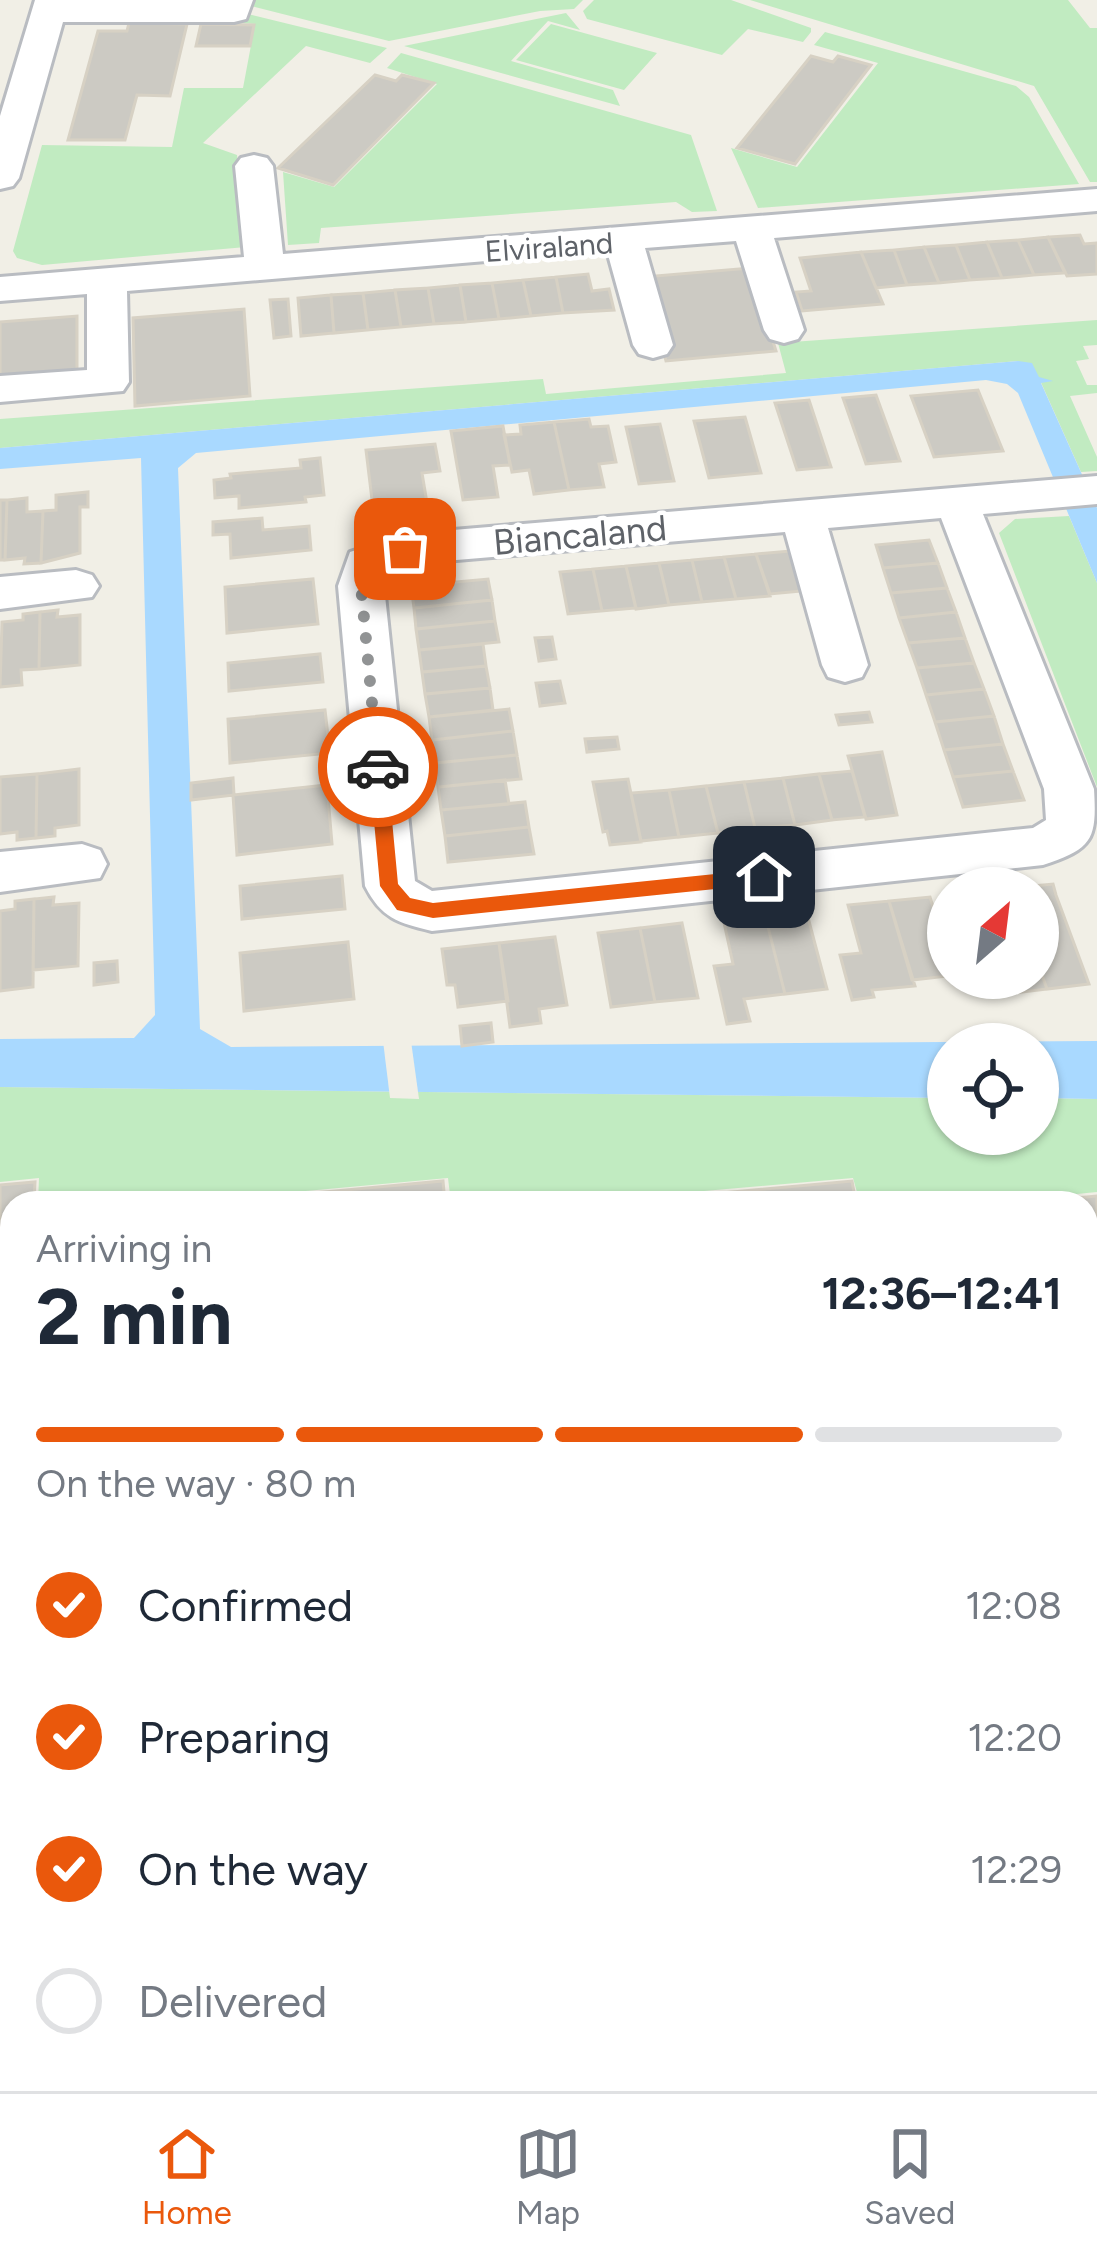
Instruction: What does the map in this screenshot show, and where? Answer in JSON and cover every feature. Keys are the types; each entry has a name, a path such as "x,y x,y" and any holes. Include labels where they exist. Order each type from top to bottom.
{"street":[{"path":"0,28 48,14 233,12 236,0"},
{"path":"0,178 48,14"},
{"path":"254,166 266,268"},
{"name":"Elviraland","path":"0,289 1097,200"},
{"path":"752,231 784,330"},
{"path":"624,241 653,345"},
{"path":"0,389 109,382 107,281"},
{"name":"Biancaland","path":"956,501 1069,789 1072,829 1042,846 996,852 433,911 404,904 389,886 361,586 366,563 405,549 956,501 1097,490"},
{"path":"803,516 845,665"},
{"path":"0,593 76,586"},
{"path":"0,872 82,864"}],"green space":[{"path":"244,0 583,0 574,9 540,11 389,41 243,4"},
{"path":"594,0 731,0 811,28 811,32 803,42 748,29 722,55 587,19 583,11"},
{"path":"750,0 1068,0 1090,28 1097,28 1097,182 1090,182 1034,86"},
{"path":"244,13 387,48 370,63 306,46 203,143 237,155 246,247 42,265 17,258 13,251 42,145 172,147 184,88 243,88 255,24 241,23"},
{"path":"566,13 580,30 548,21 511,61 613,90 620,106 404,46"},
{"path":"551,24 657,53 624,90 516,60"},
{"path":"825,32 1016,86 1029,97 1079,184 758,208 731,148 797,167 878,63 814,45"},
{"path":"401,53 691,135 717,211 692,212 676,202 321,228 319,243 288,245 283,172 334,187 437,84 387,68"},
{"path":"1097,320 1097,345 1083,346 1089,359 1076,361 1087,385 1097,385 1097,393 1070,396 1097,457 1097,471 1081,472 1039,378 1018,361 0,448 0,419 543,379 546,394 786,373 778,343"},
{"path":"1069,516 1097,583 1097,787 999,533 1015,519"},
{"path":"0,1087 927,1098 927,1155 1059,1155 1059,1098 1097,1099 1097,1191 857,1191 853,1178 704,1191 450,1191 448,1178 306,1191 38,1191 39,1178 0,1182"}],"water":[{"path":"1032,363 1039,377 1053,381 1041,383 1097,508 1097,583 1018,393 1007,384 986,380 196,453 178,468 200,1029 231,1047 927,1042 927,1098 0,1087 0,1039 134,1038 155,1015 141,458 0,469 0,448"},
{"path":"1059,1041 1097,1041 1097,1099 1059,1098"}],"pier":[{"path":"383,1041 411,1041 419,1099 390,1098"}],"building":[{"path":"129,23 187,24 170,96 137,95 125,140 68,140 98,31 127,31"},
{"path":"201,24 254,25 250,46 196,46"},
{"path":"811,56 833,62 838,56 871,65 795,164 737,148"},
{"path":"375,75 396,81 402,75 434,83 333,185 278,168"},
{"path":"1080,235 1084,244 1097,243 1097,274 1067,276 1048,237"},
{"path":"1048,237 1065,273 1034,275 1018,240"},
{"path":"1018,240 1034,275 1002,278 987,242"},
{"path":"987,242 1002,278 970,280 956,245"},
{"path":"956,245 970,280 939,283 924,247"},
{"path":"924,247 939,283 907,285 894,250"},
{"path":"894,250 907,285 876,288 861,252"},
{"path":"861,252 883,304 802,311 796,292 811,291 800,258"},
{"path":"750,268 776,351 666,361 643,277"},
{"path":"588,274 592,291 609,289 614,310 563,313 556,277"},
{"path":"556,277 563,313 531,316 523,280"},
{"path":"523,280 531,316 499,319 492,283"},
{"path":"492,283 499,319 466,322 460,285"},
{"path":"460,285 466,322 434,324 428,288"},
{"path":"428,288 434,324 401,327 395,290"},
{"path":"395,290 401,327 368,330 363,293"},
{"path":"363,293 368,330 334,333 331,295"},
{"path":"331,295 334,333 301,336 298,298"},
{"path":"288,299 291,336 274,338 270,300"},
{"path":"244,309 250,396 135,406 133,318"},
{"path":"77,316 77,371 0,377 0,322"},
{"path":"978,390 1003,451 934,457 911,396"},
{"path":"876,395 900,461 866,464 843,398"},
{"path":"809,400 831,467 797,470 775,403"},
{"path":"745,417 761,473 709,478 694,421"},
{"path":"589,419 591,427 608,426 616,462 599,464 604,487 569,490 554,422"},
{"path":"554,422 569,490 534,494 529,470 512,472 504,435 521,434 520,425"},
{"path":"660,424 674,481 639,484 626,427"},
{"path":"503,426 510,465 493,466 498,497 463,500 451,431"},
{"path":"435,444 440,471 422,473 427,503 373,508 366,450"},
{"path":"320,458 324,495 305,497 306,502 239,508 239,496 215,498 214,480 231,478 230,474 301,468 300,460"},
{"path":"88,492 88,507 80,507 80,553 41,563 43,511 56,510 56,495"},
{"path":"27,498 27,512 43,511 41,563 24,564 25,558 5,560 7,500"},
{"path":"0,500 7,500 5,560 0,560"},
{"path":"262,518 263,530 309,526 311,550 231,558 230,534 213,535 213,522"},
{"path":"929,540 938,563 883,568 876,545"},
{"path":"790,551 802,591 770,594 756,554"},
{"path":"756,554 770,596 736,599 724,557"},
{"path":"724,557 736,599 702,602 692,560"},
{"path":"692,560 702,602 669,605 659,563"},
{"path":"659,563 669,605 636,609 626,566"},
{"path":"938,563 947,588 891,593 883,568"},
{"path":"626,566 636,608 602,611 593,569"},
{"path":"593,569 602,611 568,614 560,572"},
{"path":"313,579 318,624 227,633 225,587"},
{"path":"488,579 492,600 414,608 411,586"},
{"path":"947,588 956,612 899,618 891,593"},
{"path":"492,600 495,621 416,629 414,608"},
{"path":"58,610 57,617 80,615 80,665 39,669 40,612"},
{"path":"40,612 39,669 21,670 22,685 0,687 2,622"},
{"path":"956,612 965,638 908,643 899,618"},
{"path":"495,621 499,642 419,650 416,629"},
{"path":"552,637 556,659 539,661 535,638"},
{"path":"965,638 974,663 917,668 908,643"},
{"path":"483,644 486,666 422,672 419,650"},
{"path":"320,654 323,682 229,691 228,663"},
{"path":"974,663 984,689 926,695 917,668"},
{"path":"486,666 490,688 425,694 422,672"},
{"path":"560,681 565,703 540,706 536,683"},
{"path":"490,688 493,710 429,717 425,694"},
{"path":"984,689 994,716 935,722 926,695"},
{"path":"509,709 513,731 432,740 429,717"},
{"path":"325,710 330,753 230,763 228,719"},
{"path":"869,712 872,722 839,725 836,715"},
{"path":"994,716 1003,744 944,750 935,722"},
{"path":"513,731 517,755 435,763 432,740"},
{"path":"617,737 619,749 587,752 585,739"},
{"path":"1003,744 1013,771 953,777 944,750"},
{"path":"882,752 897,815 866,819 848,756"},
{"path":"517,755 521,779 438,787 435,763"},
{"path":"79,769 79,825 55,828 55,836 36,838 37,774"},
{"path":"852,771 865,817 832,820 819,774"},
{"path":"1013,771 1024,800 963,807 953,777"},
{"path":"37,774 36,838 17,840 17,832 0,834 0,777"},
{"path":"819,774 832,820 795,825 783,778"},
{"path":"233,778 234,795 191,800 191,783"},
{"path":"783,778 795,825 755,828 744,782"},
{"path":"628,779 641,842 610,845 593,782"},
{"path":"505,780 509,804 441,810 438,787"},
{"path":"744,782 755,828 718,833 706,786"},
{"path":"327,785 332,844 237,855 233,795"},
{"path":"706,786 718,833 679,837 669,790"},
{"path":"669,790 679,837 641,841 631,793"},
{"path":"525,802 529,827 445,836 441,810"},
{"path":"529,827 534,854 448,862 445,836"},
{"path":"342,876 345,909 242,919 240,886"},
{"path":"54,897 53,905 79,903 78,966 33,970 34,899"},
{"path":"927,897 927,978 912,980 889,901"},
{"path":"34,899 33,987 0,991 0,911 15,909 15,901"},
{"path":"889,901 915,986 872,990 874,997 852,1000 840,955 861,953 848,905"},
{"path":"1059,903 1089,984 1059,988"},
{"path":"806,910 827,989 785,994 765,915"},
{"path":"765,915 785,994 744,999 750,1021 727,1024 714,966 733,964 723,918"},
{"path":"682,923 698,998 655,1002 640,928"},
{"path":"640,928 655,1002 611,1007 598,933"},
{"path":"555,937 567,1005 539,1009 541,1023 510,1027 499,943"},
{"path":"348,942 354,999 244,1011 240,953"},
{"path":"499,943 508,1001 458,1007 455,985 447,985 442,949"},
{"path":"117,961 118,982 94,985 94,963"},
{"path":"491,1023 493,1042 462,1046 460,1026"},
{"path":"443,1181 444,1191 335,1191"},
{"path":"852,1181 854,1191 743,1191"},
{"path":"35,1182 35,1191 0,1191 0,1185"}],"way so far":[{"path":"378,767 361,586 366,563 405,549"}],"route":[{"path":"378,767 389,886 404,904 433,911 764,877"}]}
